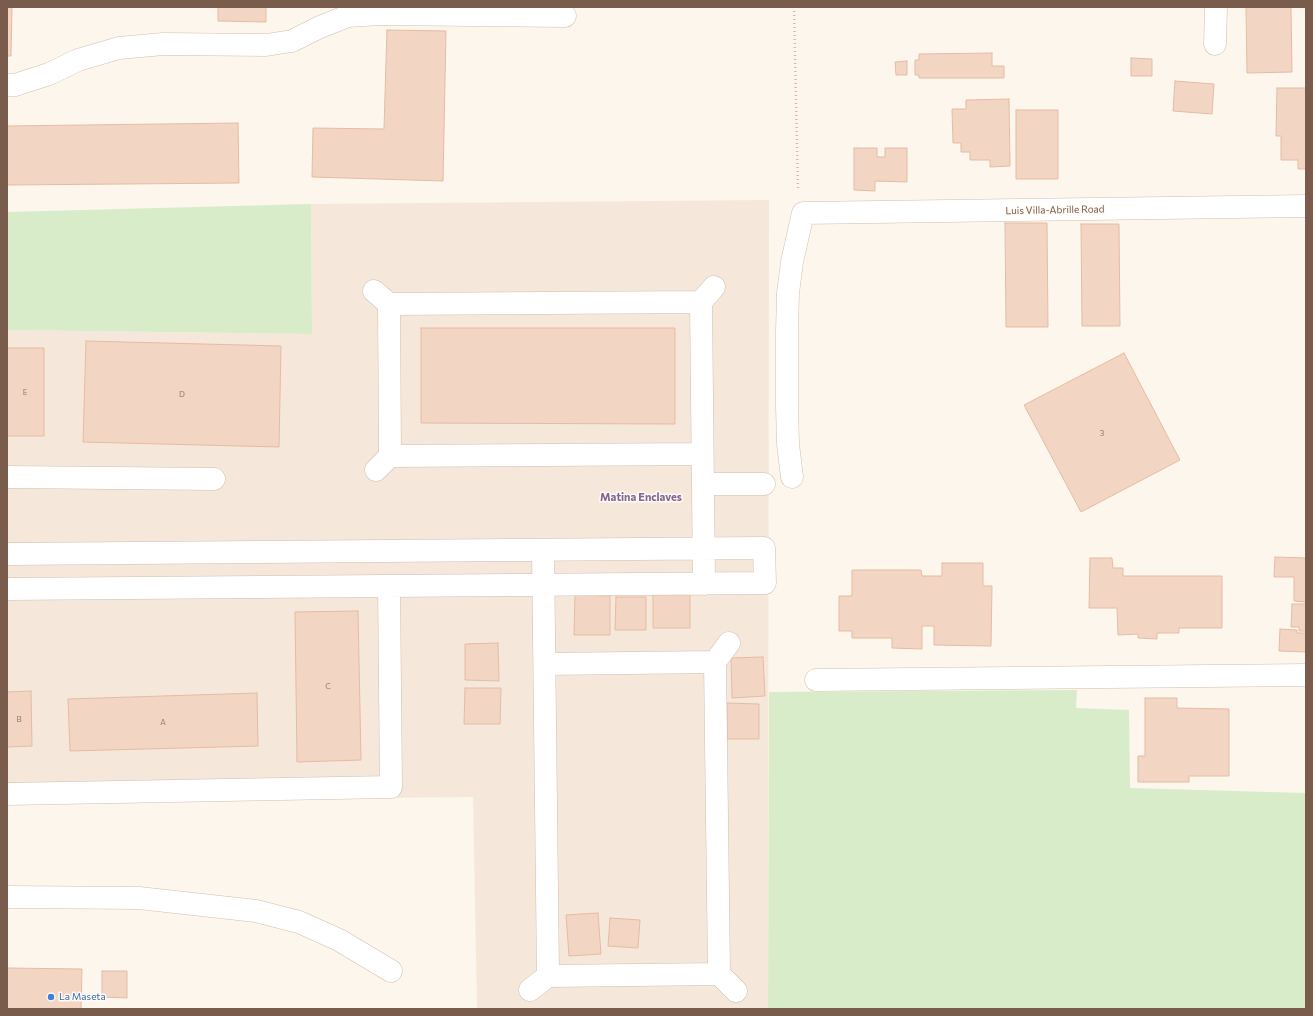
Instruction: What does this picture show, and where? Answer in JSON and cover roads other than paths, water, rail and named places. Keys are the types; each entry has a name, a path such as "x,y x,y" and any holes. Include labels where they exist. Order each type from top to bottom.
{"street":[{"path":"1215,44 1216,7"},
{"path":"7,85 15,85 49,74 78,60 119,48 162,44 266,45 292,41 348,16 379,14 565,16"},
{"name":"Luis Villa-Abrille Road","path":"792,476 788,444 786,332 788,293 792,262 803,213 1306,206"},
{"path":"702,454 383,463 382,297 707,294 702,454 704,584"},
{"path":"7,478 214,479"},
{"path":"703,484 764,484"},
{"path":"7,554 764,548 764,583 7,589"},
{"path":"543,550 548,976"},
{"path":"327,552 327,587"},
{"path":"7,794 391,787 389,586"},
{"path":"730,643 715,662 719,974 736,991"},
{"path":"545,664 715,662"},
{"path":"816,680 1306,675"},
{"path":"7,897 139,898 256,911 299,922 339,940 391,971"},
{"path":"530,990 548,976 719,974"}],"place":[{"name":"La Maseta","path":"51,997"}],"district":[{"name":"Matina Enclaves","path":"641,497"}]}
